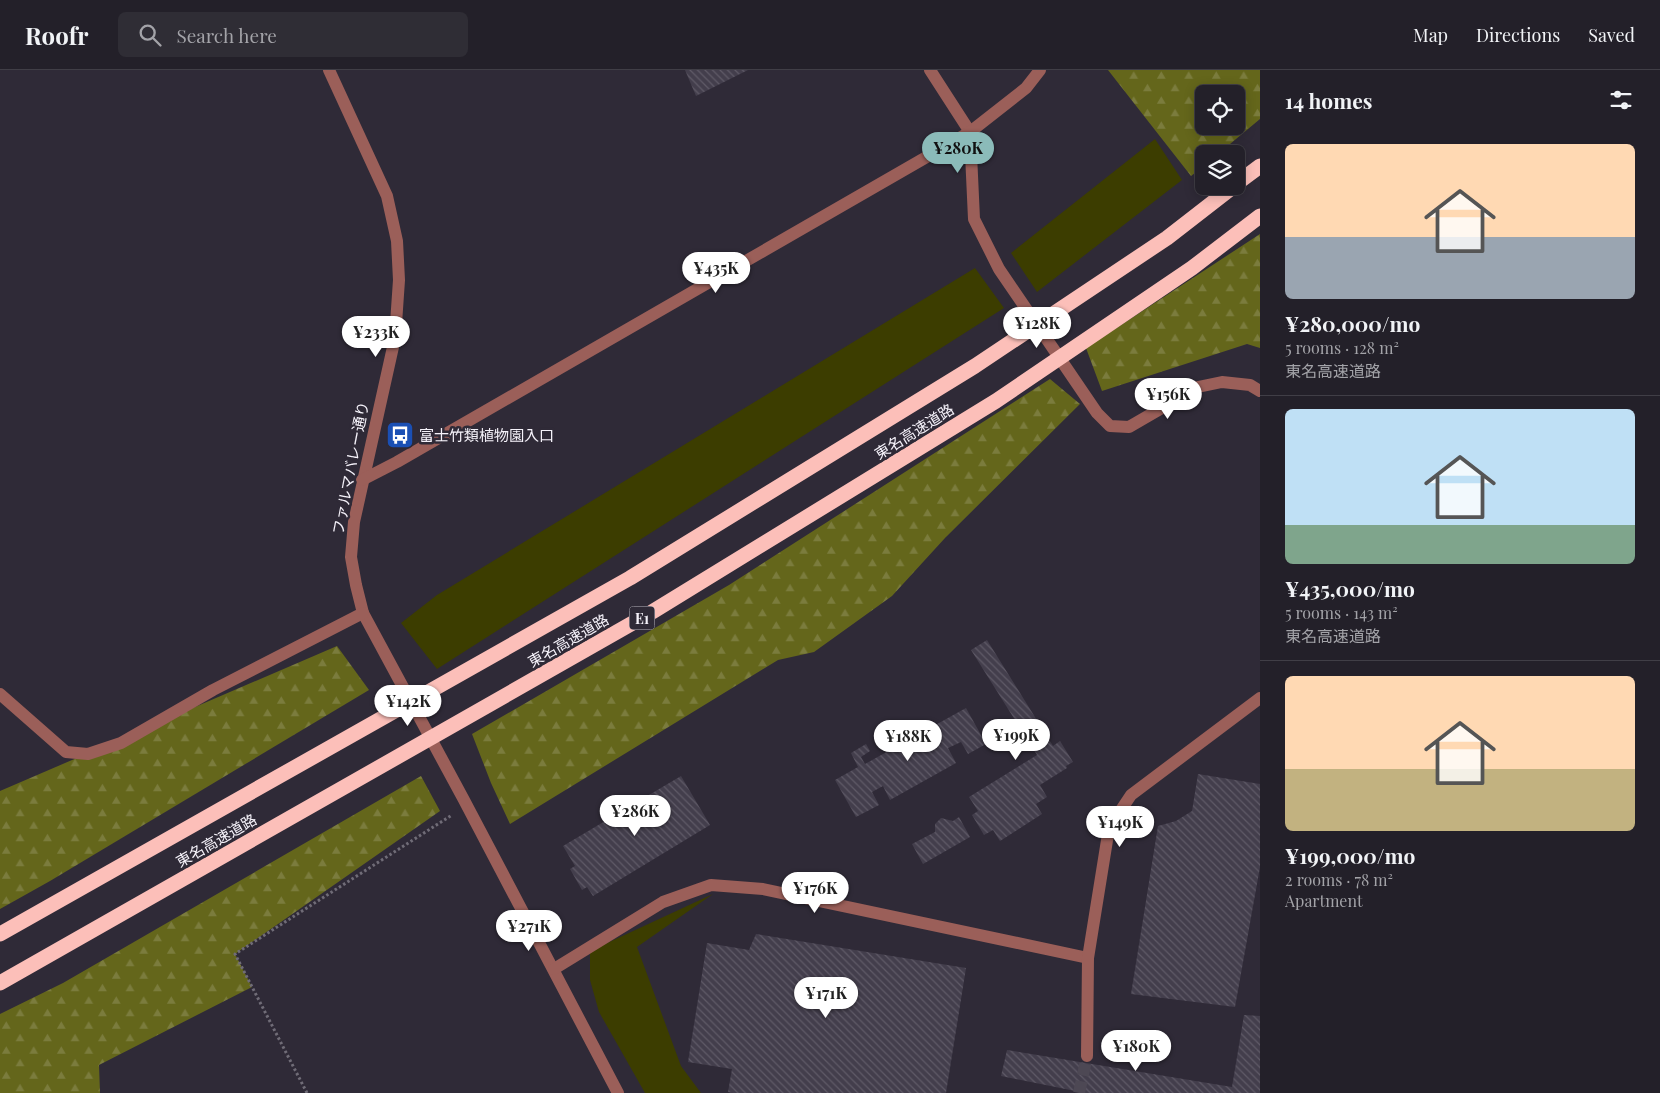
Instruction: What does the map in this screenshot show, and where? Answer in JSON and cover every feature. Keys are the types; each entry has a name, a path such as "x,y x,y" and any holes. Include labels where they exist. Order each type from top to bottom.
{"highway":[{"name":"東名高速道路","path":"1245,177 1260,166"},
{"name":"東名高速道路","path":"0,934 630,578 975,366 1167,238 1222,195"},
{"name":"東名高速道路","path":"0,983 652,612 996,401 1192,268 1260,216"}],"street":[{"name":"ファルマバレー通り","path":"329,70 387,196 397,242 399,280 394,338 354,522 351,557 362,613 554,969 618,1093"},
{"path":"930,70 970,132 974,219 999,269 1097,413 1110,426 1129,427 1198,387 1222,382 1250,385 1260,391"},
{"path":"362,480 397,462 970,132 1026,88 1040,70"},
{"path":"0,694 66,752 88,754 121,743 213,690 362,613"},
{"path":"1086,1056 1088,958 1109,828 1131,795 1260,698"},
{"path":"554,969 664,902 711,885 763,889 1088,958"}],"path":[{"path":"307,1093 235,954 465,803"}],"shaded area":[{"path":"1155,139 1182,180 1037,292 1011,253"},
{"path":"975,268 1004,308 437,669 401,623 437,595"},
{"path":"713,894 637,947 681,1066 701,1093 645,1093 599,1012 590,980 590,951"}],"green space":[{"path":"1108,70 1260,70 1260,119 1245,132 1245,85 1195,85 1195,135 1241,135 1229,145 1195,145 1195,173 1191,176"},
{"path":"1260,234 1260,348 1247,344 1102,391 1086,348"},
{"path":"1050,379 1080,404 945,538 892,596 814,652 778,660 510,824 491,783 472,734 729,585"},
{"path":"337,646 369,690 0,909 0,791"},
{"path":"421,776 440,811 235,954 252,987 99,1065 100,1093 0,1093 0,1014 63,983"}],"building":[{"path":"685,70 748,70 696,96"},
{"path":"987,640 1053,746 1060,741 1073,762 1040,785 1047,797 1036,804 1042,814 1000,841 993,830 984,835 972,815 978,811 969,797 1037,755 971,650"},
{"path":"966,708 986,744 968,754 961,742 948,748 956,763 890,800 883,786 872,792 879,805 856,817 835,780 858,767 851,753 866,744 870,751 861,757 865,764"},
{"path":"1198,774 1260,784 1260,867 1235,1007 1131,994 1158,826 1176,821 1192,811"},
{"path":"681,776 710,825 593,896 587,887 582,890 570,869 575,866 563,846"},
{"path":"959,817 970,837 923,864 912,844 935,832 935,824 941,818 953,821"},
{"path":"756,934 966,968 946,1093 733,1093 728,1092 732,1069 688,1062 707,943 749,950"},
{"path":"1244,1015 1260,1016 1260,1093 1085,1093 1001,1076 1007,1050 1232,1087"}],"tunnel":[{"path":"1079,1093 1087,1056"}],"place":[{"name":"富士竹類植物園入口","path":"400,435"}]}
